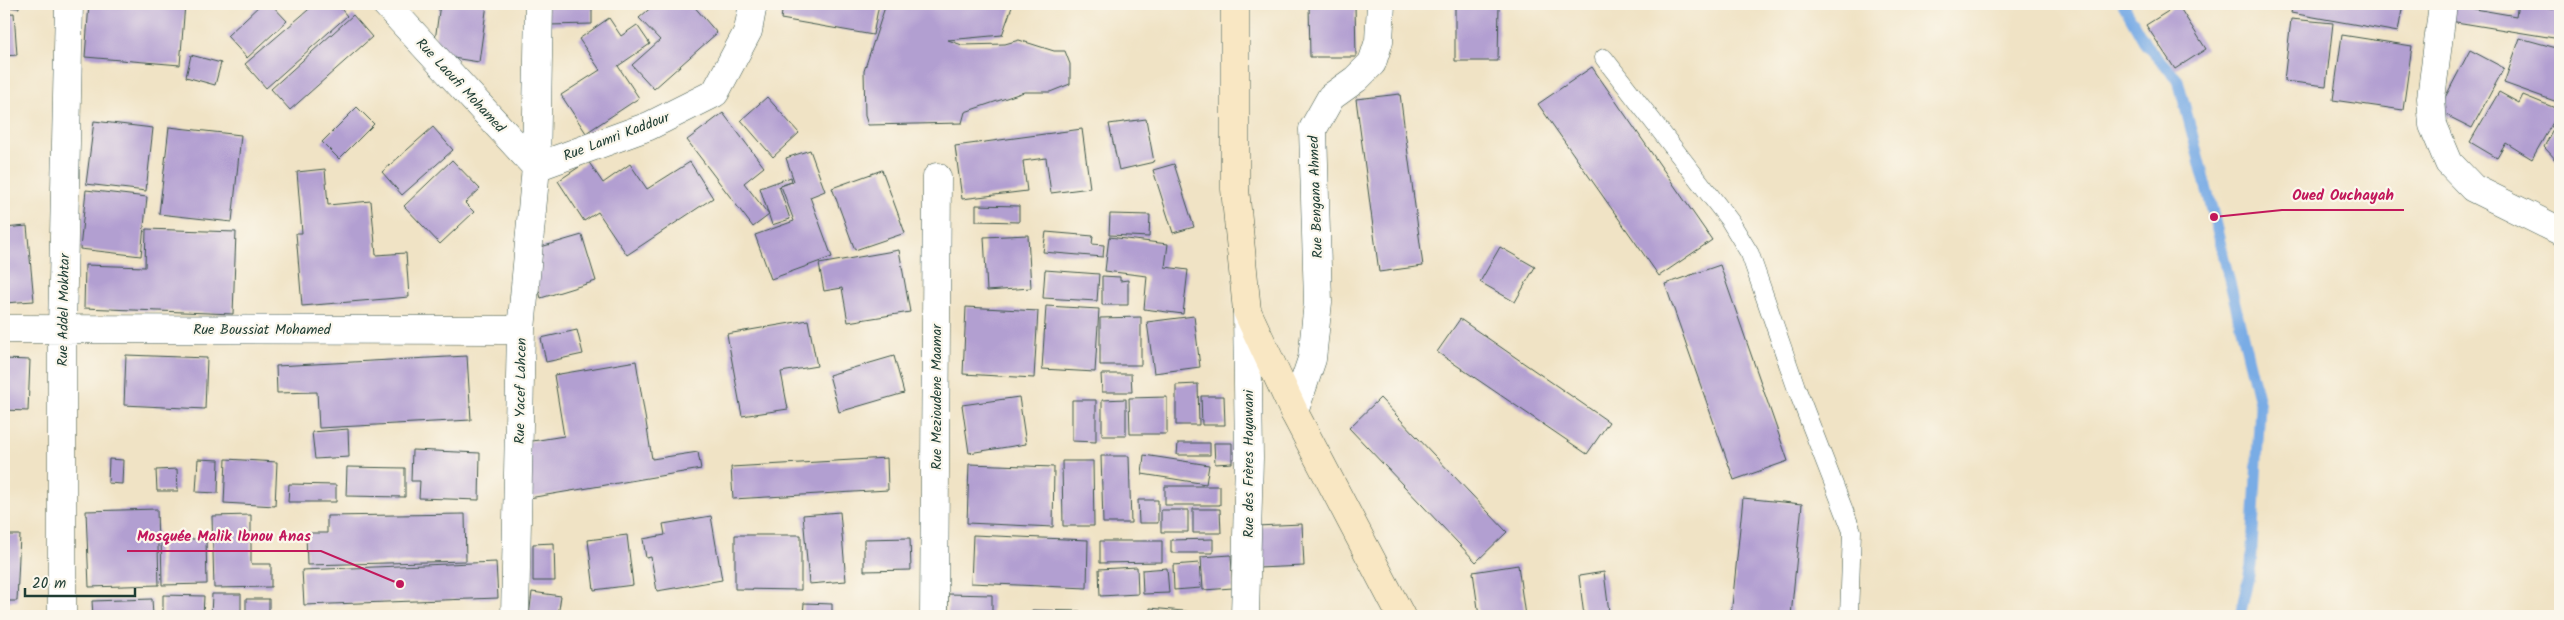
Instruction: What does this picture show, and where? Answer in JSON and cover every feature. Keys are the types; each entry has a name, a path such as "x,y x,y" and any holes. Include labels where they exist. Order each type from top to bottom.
{"street":[{"name":"Rue Addel Mokhtar","path":"62,616 62,329 69,4"},
{"name":"Rue Laoufi Mohamed","path":"386,4 536,166"},
{"name":"Rue Yacef Lahcen","path":"515,616 521,330 536,166 539,4"},
{"name":"Rue Lamri Kaddour","path":"536,166 649,126 715,93 748,31 753,4"},
{"path":"1235,4 1235,188 1247,311 1294,412 1400,616"},
{"name":"Rue Bengana Ahmed","path":"1294,412 1312,359 1318,302 1313,129 1331,96 1356,79 1372,63 1379,41 1381,4"},
{"path":"2443,4 2431,98 2433,125 2449,163 2473,188 2560,231"},
{"name":"Rue Mezioudene Maamar","path":"934,616 937,178"},
{"name":"Rue des Frères Hayawani","path":"1245,616 1249,458 1247,311"},
{"name":"Rue Boussiat Mohamed","path":"4,329 521,330"}],"lane":[{"path":"1604,58 1730,221 1750,254 1796,386 1852,532 1849,616"}],"building":[{"path":"4,4 19,4 19,8 4,7"},
{"path":"89,4 185,4 180,65 85,57"},
{"path":"261,4 271,4 287,21 247,58 227,36"},
{"path":"315,4 337,4 347,16 266,88 245,64"},
{"path":"440,4 487,4 479,62 433,55"},
{"path":"547,4 592,4 592,24 548,25"},
{"path":"655,4 692,4 717,33 654,89 632,65 660,40 639,18"},
{"path":"783,4 879,4 873,35 781,19"},
{"path":"886,4 1013,4 1002,35 948,40 962,45 1005,44 1019,40 1054,51 1065,51 1070,64 1070,84 1050,92 1024,92 965,112 962,123 868,125 865,116 864,71"},
{"path":"1309,4 1355,4 1356,57 1310,57"},
{"path":"1455,4 1499,4 1498,61 1455,61"},
{"path":"2293,4 2403,4 2398,32 2291,13"},
{"path":"2518,4 2560,9 2560,39 2450,21 2452,5 2516,16"},
{"path":"2178,5 2206,49 2175,69 2146,25"},
{"path":"14,13 17,55 4,56 4,14"},
{"path":"353,15 372,37 290,110 271,89"},
{"path":"609,18 621,36 637,25 650,44 618,66 639,98 586,133 561,95 600,70 579,39"},
{"path":"2291,19 2333,23 2326,86 2284,81"},
{"path":"2342,35 2412,46 2403,110 2333,100"},
{"path":"2520,38 2560,49 2560,103 2504,83"},
{"path":"2470,50 2504,68 2472,128 2438,111"},
{"path":"191,55 221,63 215,85 186,77"},
{"path":"1592,67 1712,240 1659,276 1538,104"},
{"path":"2499,92 2519,103 2523,95 2560,110 2532,159 2506,143 2497,158 2470,142"},
{"path":"1400,94 1423,266 1379,272 1356,99"},
{"path":"767,97 799,133 773,157 741,120"},
{"path":"357,107 374,124 339,159 322,142"},
{"path":"723,113 764,167 744,183 769,215 753,227 687,140"},
{"path":"1146,119 1154,162 1119,170 1109,124"},
{"path":"94,121 153,128 146,191 86,184"},
{"path":"4,124 8,124 5,156 4,155"},
{"path":"169,127 241,135 232,222 159,214"},
{"path":"433,127 453,150 402,195 382,172"},
{"path":"2554,128 2560,132 2559,163 2544,147"},
{"path":"1082,129 1090,188 1051,193 1046,158 1023,161 1027,191 962,199 955,146"},
{"path":"810,150 825,191 810,197 832,257 771,279 755,235 794,221 781,186 794,181 786,158"},
{"path":"452,160 480,189 465,203 474,212 440,244 404,206"},
{"path":"588,161 603,183 630,164 647,189 690,162 713,198 627,255 598,212 584,221 558,181"},
{"path":"1174,164 1194,227 1173,233 1153,170"},
{"path":"325,169 328,205 371,201 376,255 406,253 409,297 302,306 296,233 302,233 297,172"},
{"path":"882,170 905,233 855,250 832,188"},
{"path":"4,174 8,174 5,194 4,194"},
{"path":"791,177 792,182 779,186 790,219 772,225 760,188"},
{"path":"86,190 147,197 141,256 80,249"},
{"path":"976,205 1019,206 1019,222 976,221"},
{"path":"1110,214 1150,215 1149,237 1109,235"},
{"path":"27,226 34,301 4,303 4,228"},
{"path":"146,229 236,232 233,314 84,308 85,265 145,267"},
{"path":"1046,232 1093,236 1092,244 1104,245 1103,257 1043,252"},
{"path":"582,235 596,281 541,298 527,251"},
{"path":"1028,235 1031,288 987,291 984,237"},
{"path":"1109,237 1168,244 1165,267 1188,270 1183,314 1144,309 1147,276 1105,271"},
{"path":"1500,247 1535,267 1515,302 1480,282"},
{"path":"899,250 910,312 848,322 842,288 824,291 819,264"},
{"path":"1720,265 1788,461 1734,480 1665,284"},
{"path":"1045,270 1099,274 1097,301 1043,298"},
{"path":"1102,276 1120,277 1120,281 1128,280 1128,305 1102,305"},
{"path":"1046,306 1099,309 1095,372 1042,369"},
{"path":"966,307 1038,311 1034,378 963,374"},
{"path":"1194,316 1200,367 1154,373 1147,322"},
{"path":"1141,317 1141,365 1100,365 1100,318"},
{"path":"1460,319 1609,422 1587,454 1437,352"},
{"path":"808,320 817,366 781,372 788,409 742,416 727,334"},
{"path":"577,330 583,354 546,362 541,338"},
{"path":"126,355 207,358 205,409 124,405"},
{"path":"467,356 471,420 319,428 317,392 277,393 276,366"},
{"path":"894,356 904,393 839,412 829,375"},
{"path":"4,359 30,360 28,411 4,410"},
{"path":"636,361 652,459 698,452 701,469 529,498 520,443 564,436 554,375"},
{"path":"1101,374 1131,374 1132,392 1102,392"},
{"path":"1198,384 1199,425 1176,425 1176,385"},
{"path":"1201,396 1224,396 1225,425 1202,425"},
{"path":"1019,397 1026,444 969,453 962,405"},
{"path":"1167,397 1167,434 1130,434 1129,398"},
{"path":"1380,398 1507,532 1476,562 1349,428"},
{"path":"1126,399 1126,436 1102,436 1102,400"},
{"path":"1072,400 1096,400 1096,442 1072,441"},
{"path":"348,429 349,457 315,459 312,432"},
{"path":"1178,443 1210,443 1210,455 1177,455"},
{"path":"1214,443 1232,443 1232,463 1215,464"},
{"path":"412,450 480,453 479,500 419,498 420,481 411,481"},
{"path":"1144,455 1209,465 1206,484 1142,474"},
{"path":"1101,456 1129,456 1131,523 1103,523"},
{"path":"887,458 888,490 733,499 731,467"},
{"path":"109,459 123,460 122,484 108,483"},
{"path":"198,459 219,460 218,493 196,492"},
{"path":"226,459 277,462 275,506 224,503"},
{"path":"1062,461 1093,461 1094,526 1063,526"},
{"path":"969,464 1054,467 1053,527 967,523"},
{"path":"347,467 405,468 405,497 346,496"},
{"path":"177,469 178,491 157,491 156,470"},
{"path":"289,484 336,485 336,502 288,502"},
{"path":"1165,486 1220,486 1220,505 1165,505"},
{"path":"1743,498 1802,504 1791,616 1731,616"},
{"path":"1138,500 1158,500 1158,523 1139,523"},
{"path":"157,509 159,585 89,587 86,511"},
{"path":"1193,509 1220,509 1221,533 1193,533"},
{"path":"1161,510 1188,510 1188,532 1161,532"},
{"path":"840,512 846,581 809,584 803,515"},
{"path":"465,514 466,561 307,565 306,533 327,533 327,516"},
{"path":"251,515 251,564 271,564 271,587 214,588 212,516"},
{"path":"711,516 722,580 657,591 651,557 646,558 643,539 665,535 663,524"},
{"path":"1302,524 1304,566 1258,568 1256,526"},
{"path":"4,535 20,535 17,601 4,601"},
{"path":"627,535 633,585 594,590 588,540"},
{"path":"735,535 801,535 801,590 735,589"},
{"path":"973,535 1088,540 1087,588 971,583"},
{"path":"161,536 190,536 190,539 206,539 207,584 162,585"},
{"path":"910,538 911,570 864,571 864,539"},
{"path":"1213,539 1213,553 1171,553 1171,540"},
{"path":"1100,541 1162,541 1162,562 1100,563"},
{"path":"554,543 555,581 533,581 533,544"},
{"path":"1231,555 1233,588 1203,590 1201,557"},
{"path":"496,562 498,598 304,605 302,570"},
{"path":"1199,563 1201,588 1174,590 1173,565"},
{"path":"1518,565 1525,616 1479,616 1473,572"},
{"path":"1137,567 1138,594 1100,596 1099,569"},
{"path":"1167,568 1169,593 1143,594 1142,570"},
{"path":"1604,572 1609,612 1584,616 1579,576"},
{"path":"532,592 561,596 558,616 529,616"},
{"path":"212,594 241,594 241,616 211,616"},
{"path":"948,594 992,595 992,616 948,616"},
{"path":"163,595 204,596 203,616 163,616"},
{"path":"152,599 153,616 93,616 92,601"},
{"path":"246,599 269,599 269,616 246,616"},
{"path":"804,603 832,604 832,616 803,616"},
{"path":"1150,608 1205,613 1205,616 1150,616"},
{"path":"1032,610 1080,611 1080,616 1031,616"}],"waterway":[{"path":"2123,4 2146,45 2178,80 2260,406 2251,566 2240,616"}],"place":[{"name":"Oued Ouchayah","path":"2214,217"},
{"name":"Mosquée Malik Ibnou Anas","path":"400,584"}]}
